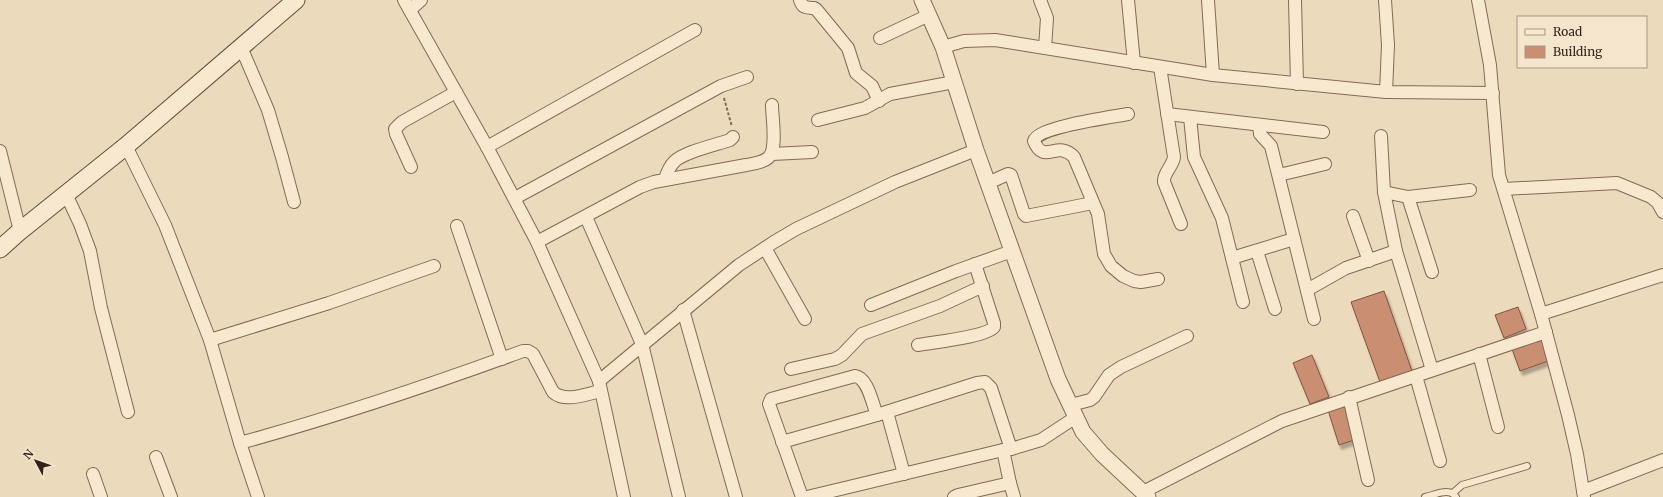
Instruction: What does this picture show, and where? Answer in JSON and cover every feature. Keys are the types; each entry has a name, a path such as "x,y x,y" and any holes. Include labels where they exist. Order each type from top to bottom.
{"main road":[{"path":"0,249 20,231 126,146 296,0"}],"street":[{"path":"421,0 407,5 487,147 537,242 600,386 624,497"},
{"path":"800,0 803,7 814,8 844,41 848,48 856,73 872,86 879,101"},
{"path":"922,0 943,47 976,150 1058,379 1083,432 1102,454 1145,494 1282,420 1546,332"},
{"path":"1040,0 1047,18 1046,48"},
{"path":"1128,0 1134,64"},
{"path":"1208,0 1213,75"},
{"path":"1295,0 1297,84"},
{"path":"1385,0 1388,45 1386,92"},
{"path":"1478,0 1487,46 1493,93 1497,160 1504,189 1546,332 1575,444 1583,494 1663,462"},
{"path":"880,38 928,15"},
{"path":"487,147 695,30"},
{"path":"943,47 964,41 995,40 1134,64 1213,75 1297,84 1386,92 1493,93"},
{"path":"241,47 266,104 294,202"},
{"path":"1160,67 1174,157 1172,165 1164,178 1164,182 1181,224"},
{"path":"514,198 721,86 747,77"},
{"path":"818,120 865,108 890,94 954,82"},
{"path":"411,167 395,129 402,122 456,92"},
{"path":"537,242 640,187 665,179 760,162 768,158 774,149 772,105"},
{"path":"1128,114 1065,126 1037,135 1034,138 1034,141 1037,149 1040,151 1044,152 1062,149 1070,152 1074,157 1093,203 1100,225 1104,254 1111,266 1123,276 1141,282 1158,279"},
{"path":"1167,114 1324,132"},
{"path":"1190,117 1194,157 1219,212 1243,302"},
{"path":"1259,125 1260,134 1271,146 1314,319"},
{"path":"1381,136 1384,192 1396,251 1432,370"},
{"path":"665,179 668,169 674,161 682,156 733,138"},
{"path":"126,146 165,225 210,340 240,443 258,497"},
{"path":"240,443 344,412 528,351 533,354 553,392 558,396 567,398 600,386 642,344 739,265 765,248 796,229 895,182 976,150"},
{"path":"0,151 20,231"},
{"path":"772,154 812,152"},
{"path":"1279,175 1325,164"},
{"path":"988,183 1008,174 1011,175 1026,216 1093,203"},
{"path":"1504,189 1617,183 1651,197 1658,203 1663,212"},
{"path":"1384,192 1408,197 1470,190"},
{"path":"66,194 80,224 90,251 101,308 128,412"},
{"path":"1408,197 1432,272"},
{"path":"1353,216 1369,261"},
{"path":"586,217 642,344 679,497"},
{"path":"457,226 502,359"},
{"path":"1232,258 1294,239"},
{"path":"765,248 804,319"},
{"path":"871,305 1012,251"},
{"path":"1257,251 1275,309"},
{"path":"1306,290 1346,268 1396,251"},
{"path":"918,345 969,336 992,329 994,323 975,264"},
{"path":"210,340 329,303 434,266"},
{"path":"1541,314 1663,275"},
{"path":"791,369 835,359 842,355 862,334 940,306 983,286"},
{"path":"683,310 736,497"},
{"path":"807,497 1007,450 1041,440 1073,411 1094,397 1109,375 1121,367 1186,336"},
{"path":"1479,354 1498,427"},
{"path":"802,497 769,404 771,399 855,376 860,377 864,382 882,413 904,474"},
{"path":"1416,376 1440,461"},
{"path":"782,442 882,413 977,383 985,382 991,388 1007,450 1010,483 1014,497"},
{"path":"1349,397 1368,480"},
{"path":"156,457 171,497"},
{"path":"93,474 101,497"},
{"path":"954,497 958,494 1010,483"}],"lane":[{"path":"1425,497 1449,491 1455,495 1462,485 1527,466"}],"path":[{"path":"721,86 734,133 733,138"}],"building":[{"path":"1384,291 1412,371 1380,382 1351,302"},
{"path":"1518,307 1526,329 1504,338 1495,315"},
{"path":"1543,337 1551,360 1520,371 1512,349"},
{"path":"1312,355 1329,397 1310,404 1293,363"},
{"path":"1346,404 1357,439 1339,445 1328,410"}]}
